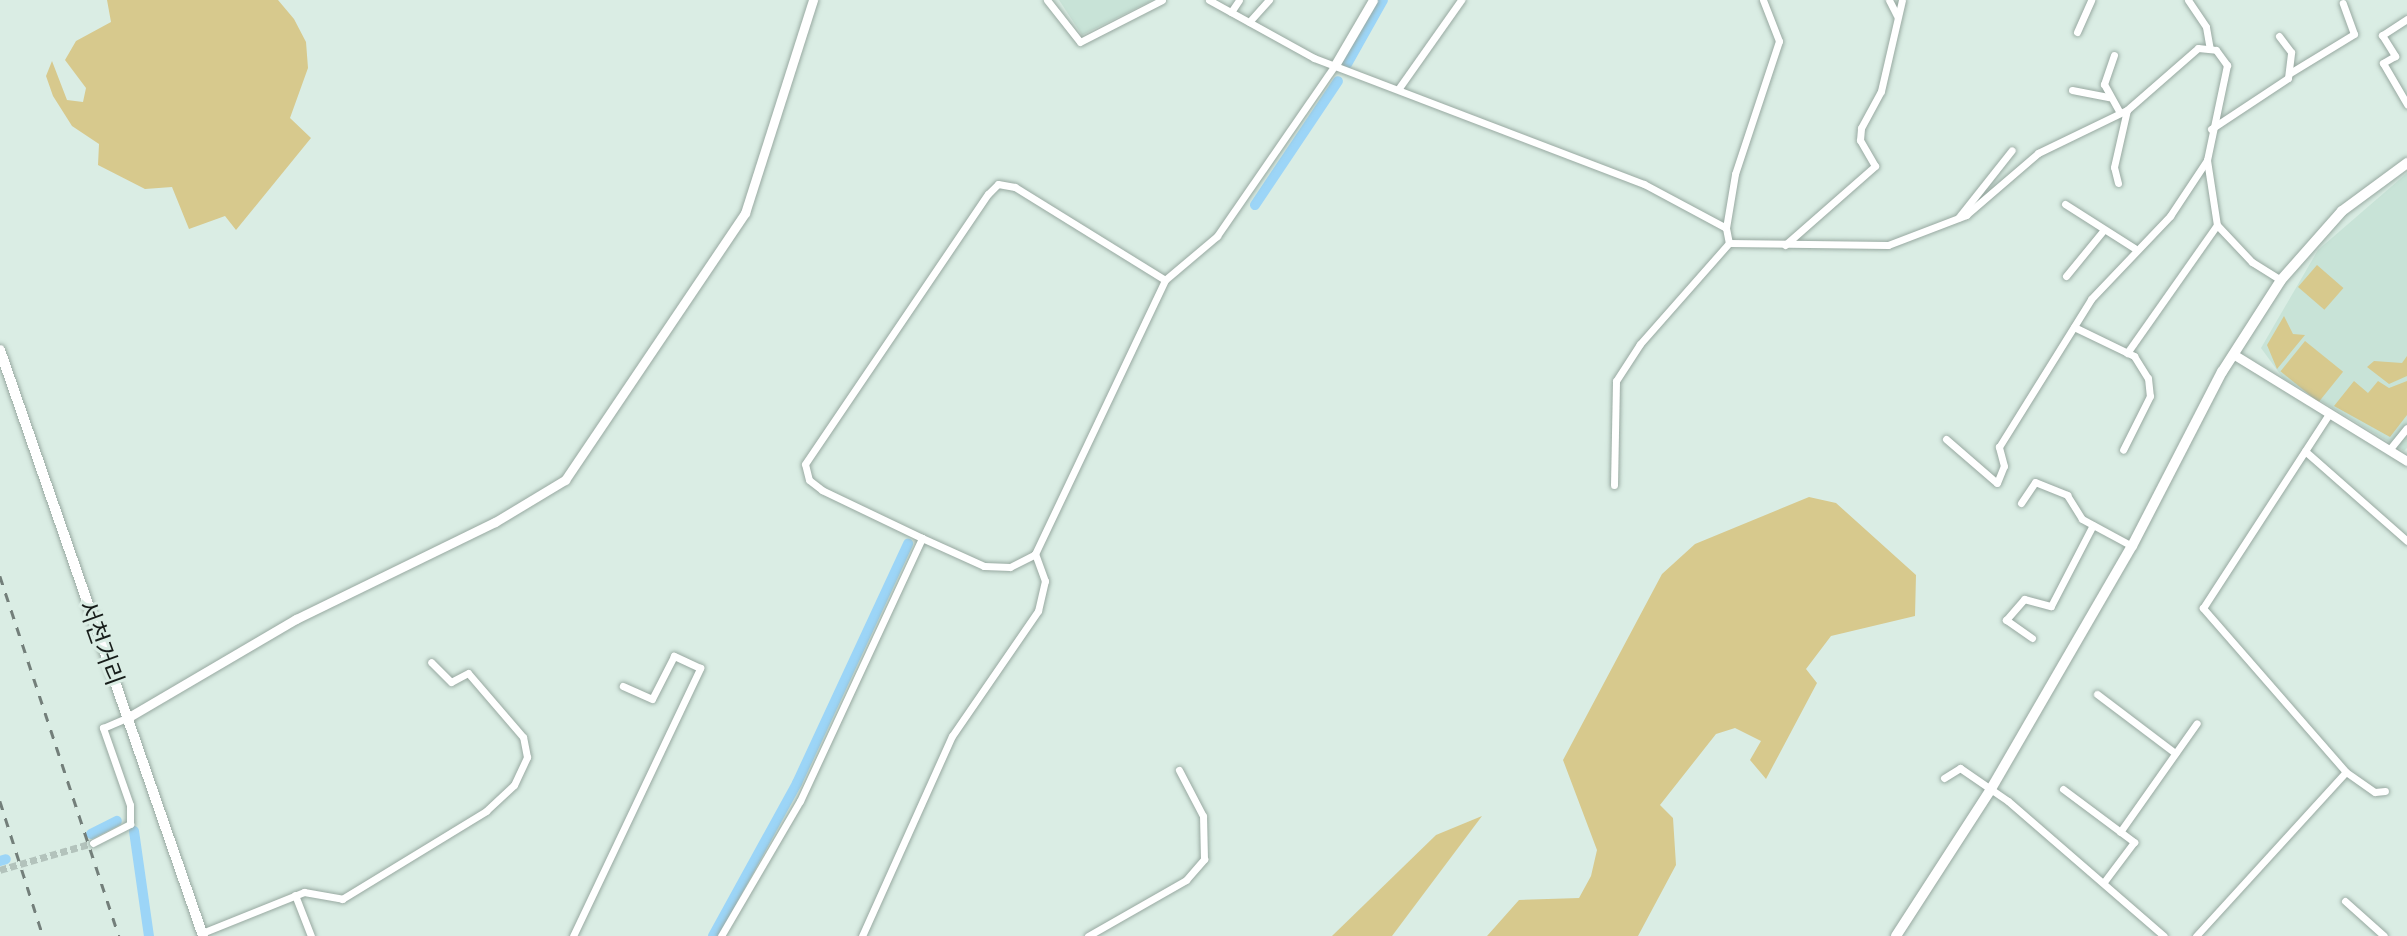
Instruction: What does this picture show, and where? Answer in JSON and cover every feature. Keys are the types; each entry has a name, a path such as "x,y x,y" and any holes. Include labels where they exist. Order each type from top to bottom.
{"main road":[{"path":"1895,936 1991,789 2132,546 2233,354 2281,280 2342,211 2407,163"},
{"name":"서천거리","path":"0,350 202,934"}],"street":[{"path":"93,843 130,824 130,806 103,728 128,718 296,619 495,522 565,480 745,213 813,0"},
{"path":"1047,0 1080,42 1162,0"},
{"path":"1209,0 1335,65 1644,184 1726,228"},
{"path":"1231,12 1239,0"},
{"path":"1249,22 1269,0"},
{"path":"1165,280 1015,187 998,184 988,194 805,464 809,480 821,490 984,566 1010,567 1035,554 1165,280 1217,236 1335,65 1373,0"},
{"path":"1399,88 1461,0"},
{"path":"1729,243 1726,228 1735,174 1779,41 1763,0"},
{"path":"1889,0 1898,17"},
{"path":"1784,245 1875,166 1860,140 1861,128 1881,91 1902,0"},
{"path":"2077,32 2091,0"},
{"path":"2188,0 2206,27 2210,49 2227,65 2210,129 2207,160 2217,225 2252,262 2281,280"},
{"path":"2210,129 2278,88 2290,73 2354,34 2343,3"},
{"path":"2407,19 2382,35 2395,56 2383,64 2407,104"},
{"path":"2279,36 2291,52 2290,73"},
{"path":"1729,243 1888,245 1958,218 2002,191 2038,153 2123,111 2184,55 2210,49"},
{"path":"2114,55 2104,76 2109,97 2123,111"},
{"path":"2072,90 2109,97"},
{"path":"2118,183 2114,167 2123,111"},
{"path":"1958,218 2012,150"},
{"path":"1946,439 1997,484 2004,466 1999,447 2074,327 2134,248 2171,216 2207,160"},
{"path":"2065,204 2102,232 2134,248"},
{"path":"2127,353 2217,225"},
{"path":"2066,276 2102,232"},
{"path":"1614,485 1614,391 1623,366 1729,243"},
{"path":"2074,327 2127,353 2148,378 2150,396 2123,450"},
{"path":"2233,354 2407,461"},
{"path":"2329,414 2203,608 2346,772 2375,792 2385,791"},
{"path":"2389,450 2407,428"},
{"path":"2305,451 2407,541"},
{"path":"2021,503 2035,482 2067,495 2093,525 2132,546"},
{"path":"2032,638 2006,620 2024,599 2051,606 2093,525"},
{"path":"721,936 800,801 922,538"},
{"path":"862,936 952,736 1038,611 1045,581 1035,554"},
{"path":"573,936 700,668 674,656 652,699 623,686"},
{"path":"202,934 295,895 342,899 486,811 514,785 527,757 523,737 468,673 451,682 431,662"},
{"path":"2097,694 2175,753"},
{"path":"2120,832 2197,723"},
{"path":"1944,778 1960,768 1991,789 2104,882 2164,936"},
{"path":"1088,936 1186,880 1204,859 1203,816 1179,770"},
{"path":"2196,936 2346,772"},
{"path":"2063,789 2134,842 2104,882"},
{"path":"295,895 311,936"},
{"path":"2345,901 2384,936"}],"shaded area":[{"path":"107,0 278,0 294,19 306,42 308,68 290,118 311,138 236,230 225,216 189,229 172,187 145,189 98,165 99,144 72,126 53,96 46,76 52,61 67,100 83,102 86,88 65,60 76,41 111,22"},
{"path":"1059,0 1153,0 1082,35"},
{"path":"2407,173 2407,448 2404,451 2283,378 2261,348 2318,250"},
{"path":"2317,265 2343,288 2324,310 2298,287"},
{"path":"2284,316 2293,334 2305,335 2277,369 2267,345"},
{"path":"2305,341 2343,372 2319,402 2280,371"},
{"path":"2407,356 2407,376 2389,384 2367,367 2374,361 2402,363"},
{"path":"2354,381 2368,393 2378,381 2389,388 2407,381 2407,415 2390,437 2334,406"},
{"path":"1809,497 1836,503 1916,575 1915,616 1831,636 1806,669 1817,683 1766,779 1750,760 1761,741 1735,728 1716,734 1660,805 1673,818 1676,865 1638,936 1487,936 1519,900 1579,898 1591,876 1597,850 1563,760 1662,574 1695,544"},
{"path":"1482,816 1392,936 1332,936 1436,835"}],"waterway":[{"path":"1347,64 1383,0"},
{"path":"1255,205 1338,81"},
{"path":"713,936 797,783 908,544"},
{"path":"91,834 117,821"},
{"path":"134,831 149,936"},
{"path":"0,861 6,859"}],"tunnel":[{"path":"0,870 93,843"}],"railway":[{"path":"0,576 119,936"},
{"path":"0,801 43,936"}]}
